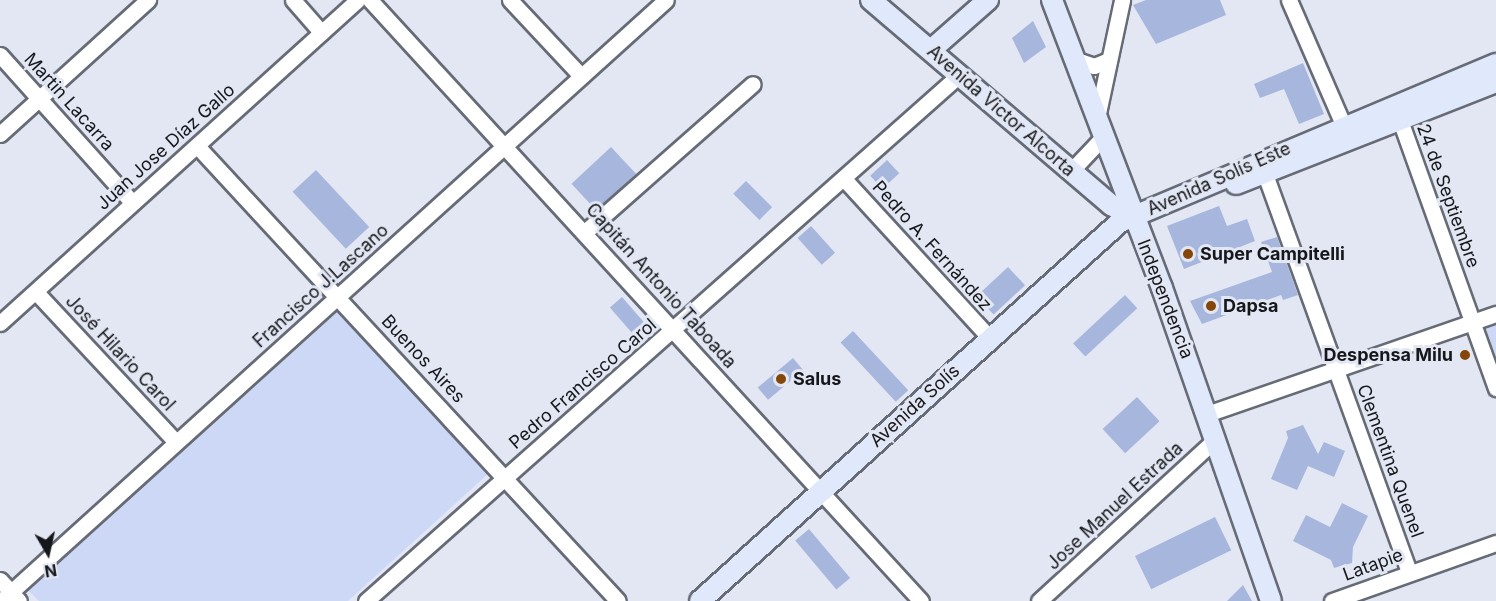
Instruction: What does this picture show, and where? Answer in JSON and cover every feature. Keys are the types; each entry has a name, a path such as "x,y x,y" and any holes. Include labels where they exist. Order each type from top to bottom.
{"main road":[{"name":"Avenida Victor Alcorta","path":"871,0 1111,205 1134,217"},
{"path":"931,50 988,0"},
{"name":"Independencia","path":"1052,0 1208,414 1271,601"},
{"name":"Avenida Solís Este","path":"1134,217 1347,133 1496,64"},
{"name":"Avenida Solís Este","path":"1347,133 1400,120 1496,82"},
{"name":"Avenida Solís","path":"700,601 1109,230 1134,217"}],"street":[{"path":"0,134 148,0"},
{"path":"293,0 321,32"},
{"name":"Juan Jose Díaz Gallo","path":"0,323 132,202 198,147 357,0"},
{"name":"Capitán Antonio Taboada","path":"370,0 586,231 921,601"},
{"path":"510,0 581,76"},
{"name":"Francisco J.Lascano","path":"11,598 176,441 507,146 666,0"},
{"path":"1071,171 1101,127 1109,60 1122,0"},
{"path":"1289,0 1347,133"},
{"name":"Martin Lacarra","path":"0,55 132,202"},
{"path":"1074,59 1094,66 1109,60"},
{"name":"Pedro Francisco Carol","path":"366,601 846,181 959,75"},
{"path":"586,231 753,84"},
{"name":"24 de Septiembre","path":"1400,120 1496,388"},
{"name":"Buenos Aires","path":"198,147 506,477 618,601"},
{"name":"Clementina Quenel","path":"1263,166 1409,572"},
{"name":"Pedro A. Fernández","path":"846,181 990,339"},
{"name":"José Hilario Carol","path":"36,292 176,441"},
{"path":"1208,414 1496,314"},
{"name":"Jose Manuel Estrada","path":"1039,601 1216,439"},
{"name":"Latapie","path":"1332,601 1496,543"},
{"path":"0,580 11,598"}],"shaded area":[{"path":"335,309 489,473 348,601 39,601 27,589"},
{"path":"1496,314 1496,388 1473,322"}],"building":[{"path":"1146,0 1220,0 1226,15 1156,44 1133,5"},
{"path":"1033,21 1046,47 1024,63 1012,38"},
{"path":"1303,63 1324,114 1299,124 1284,89 1260,98 1254,84"},
{"path":"611,147 636,174 597,211 572,184"},
{"path":"887,160 899,173 882,189 870,176"},
{"path":"316,170 369,227 346,249 293,192"},
{"path":"746,181 772,207 759,220 733,194"},
{"path":"1219,206 1227,226 1247,219 1255,241 1184,269 1167,226"},
{"path":"811,226 835,253 822,265 798,238"},
{"path":"1277,237 1298,295 1283,300 1281,295 1202,324 1190,301 1272,272 1261,242"},
{"path":"1008,267 1025,285 994,315 977,296"},
{"path":"1125,295 1137,308 1085,357 1073,343"},
{"path":"622,297 652,331 639,341 610,307"},
{"path":"853,331 908,390 896,402 841,343"},
{"name":"Salus","path":"793,358 803,370 768,400 758,388"},
{"path":"1137,397 1160,421 1125,453 1103,429"},
{"path":"1303,425 1318,454 1324,442 1345,451 1334,477 1308,466 1297,490 1271,479 1288,438 1286,431"},
{"path":"1342,503 1368,516 1353,547 1352,563 1334,568 1331,560 1293,541 1306,515 1330,527"},
{"path":"1215,517 1231,550 1151,589 1135,556"},
{"path":"809,529 850,578 836,590 795,541"},
{"path":"1243,585 1252,601 1227,601"}],"place":[{"name":"Super Campitelli","path":"1188,254"},
{"name":"Dapsa","path":"1211,306"},
{"name":"Despensa Milu","path":"1465,355"},
{"name":"Salus","path":"781,379"}]}
